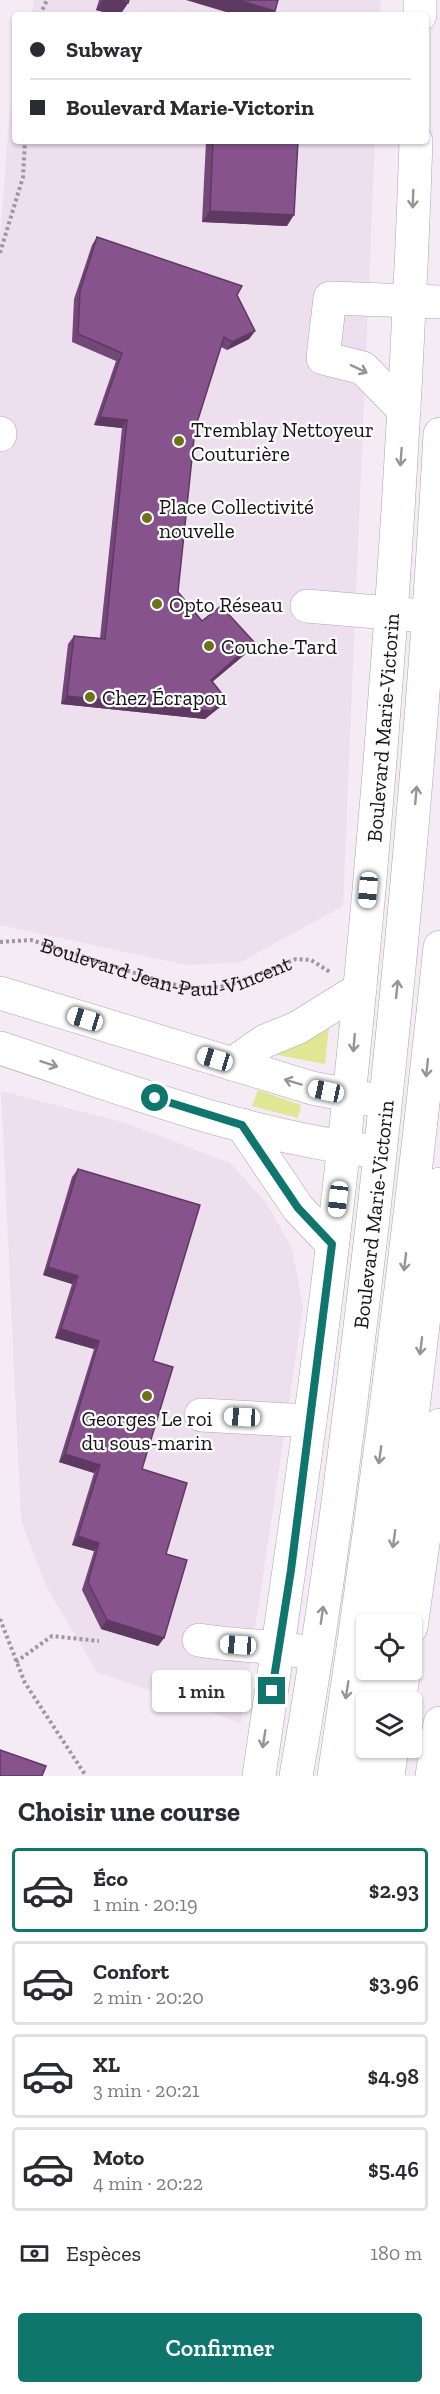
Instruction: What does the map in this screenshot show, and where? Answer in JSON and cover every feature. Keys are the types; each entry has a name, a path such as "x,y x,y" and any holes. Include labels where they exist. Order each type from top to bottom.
{"main road":[{"name":"Boulevard Marie-Victorin","path":"259,1776 310,1421 350,1096 391,613 404,410 424,302 416,144"},
{"path":"404,410 363,369 323,358 330,298 424,302"},
{"name":"Boulevard Marie-Victorin","path":"296,1776 317,1654 342,1479 381,1152 417,784 440,434"},
{"path":"307,606 429,616"},
{"path":"334,1776 385,1421 419,1145 440,947"},
{"path":"232,1064 265,1041 297,1028 360,989"},
{"path":"0,993 312,1088 386,1101"},
{"path":"0,1048 242,1125 344,1147 381,1152"},
{"path":"242,1125 298,1208 332,1244"},
{"path":"383,1614 411,1425 440,1184"},
{"path":"201,1415 310,1421"},
{"path":"413,1614 440,1425"},
{"path":"200,1640 223,1644 279,1647 317,1654"},
{"path":"432,1776 440,1723"},
{"path":"359,1776 362,1758"},
{"path":"388,1776 391,1758"}],"path":[{"path":"0,253 23,177 25,144"},
{"name":"Boulevard Jean-Paul-Vincent","path":"0,942 31,940 189,988 220,987 256,976 296,959 310,960 330,972"},
{"path":"0,1619 16,1662 37,1703 86,1776"},
{"path":"16,1662 52,1636 99,1641"}],"shaded area":[{"path":"34,0 381,0 380,12 32,12"},
{"path":"12,105 12,144 375,144 343,906 241,962 186,965 0,925 0,239"},
{"path":"1,1091 126,1123 230,1163 265,1201 292,1248 303,1308 241,1723 97,1672 47,1588 21,1520"}],"green space":[{"path":"329,1027 325,1064 272,1054"},
{"path":"258,1090 301,1105 298,1118 252,1106"}],"building":[{"path":"238,0 278,0 275,11"},
{"path":"213,144 298,144 294,215 210,211"},
{"name":"Place Collectivité nouvelle","path":"97,237 242,286 237,295 255,331 232,342 224,337 195,429 178,592 202,621 221,606 254,642 211,680 226,699 211,711 67,696 74,636 105,639 127,420 100,417 122,353 78,334 80,291"},
{"path":"78,1169 200,1205 153,1361 173,1367 142,1469 187,1483 166,1554 187,1560 164,1638 107,1620 88,1582 99,1543 78,1536 100,1465 65,1454 99,1341 61,1329 78,1276 48,1267"},
{"path":"0,1750 46,1766 42,1776 0,1776"}],"place":[{"name":"Tremblay Nettoyeur Couturière","path":"179,441"},
{"name":"Place Collectivité nouvelle","path":"147,518"},
{"name":"Opto Réseau","path":"157,604"},
{"name":"Couche-Tard","path":"209,646"},
{"name":"Chez Écrapou","path":"90,697"},
{"name":"Georges Le roi du sous-marin","path":"147,1396"}],"route":[{"path":"155,1098 242,1125 298,1208 332,1244 291,1570 272,1691"}]}
